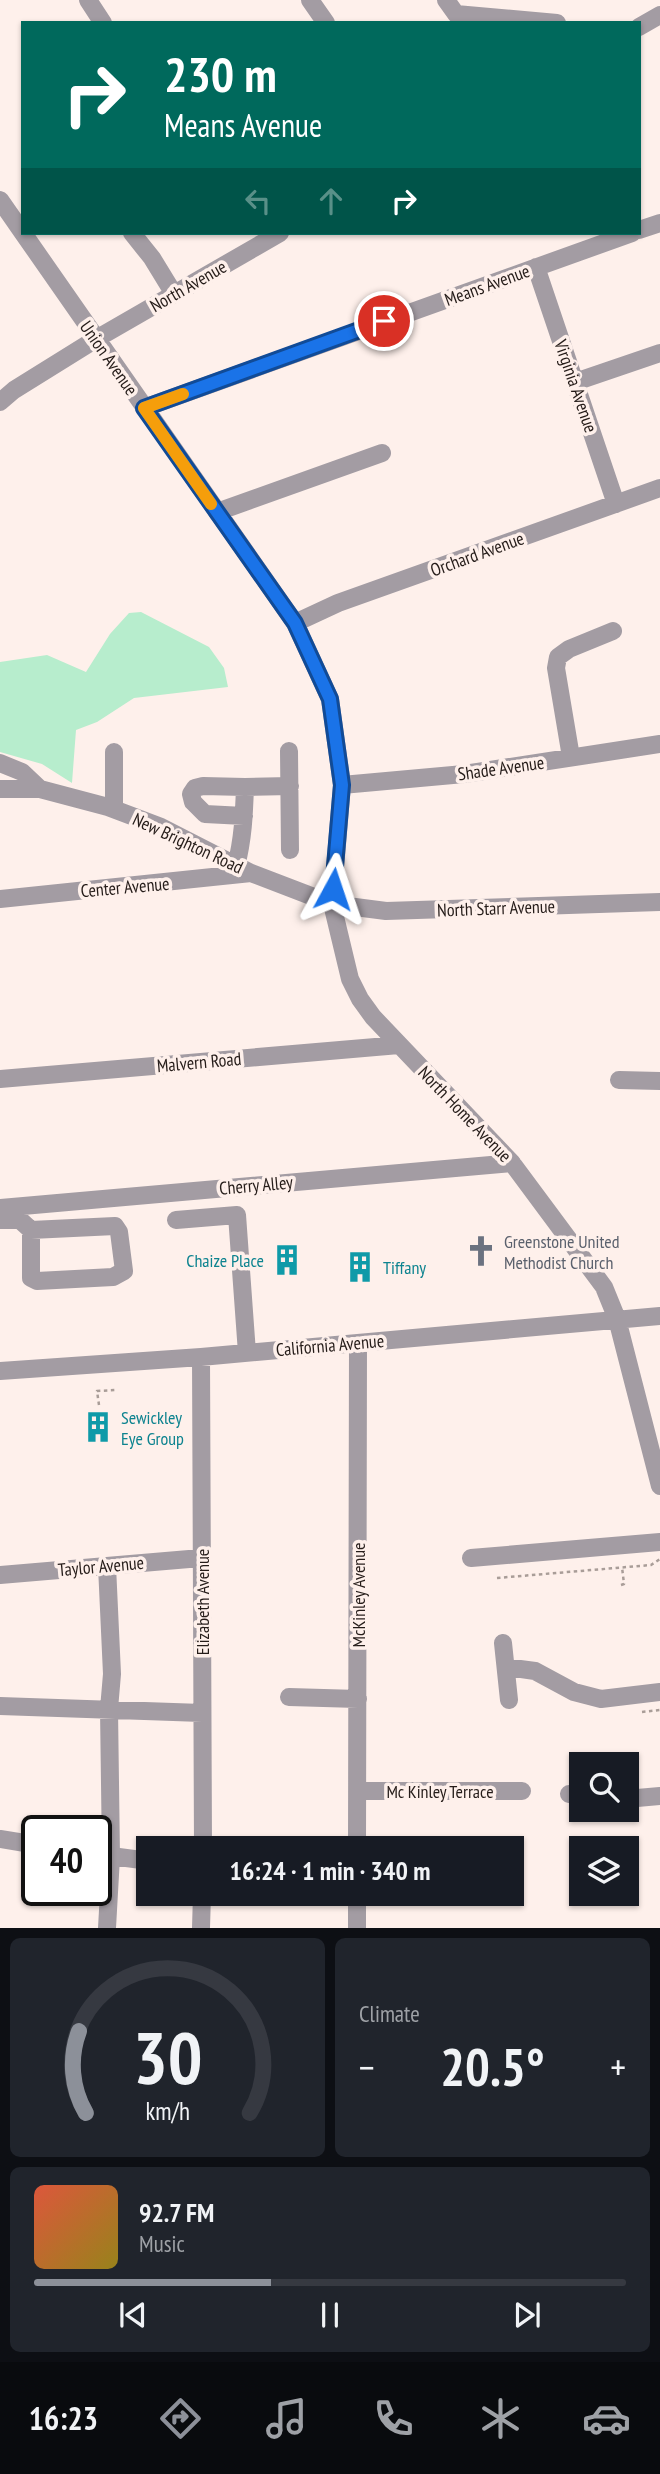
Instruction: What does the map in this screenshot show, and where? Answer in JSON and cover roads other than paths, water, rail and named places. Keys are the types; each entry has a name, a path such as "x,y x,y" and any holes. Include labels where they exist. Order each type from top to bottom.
{"street":[{"path":"88,0 102,21"},
{"path":"310,0 325,21"},
{"path":"446,0 456,14 534,21"},
{"path":"641,26 660,15"},
{"name":"Union Avenue","path":"0,200 21,230"},
{"path":"641,229 660,223"},
{"name":"Union Avenue","path":"24,235 295,623 330,699 342,785 332,904"},
{"path":"134,235 152,258 174,294"},
{"name":"North Avenue","path":"0,402 96,339 174,294 252,240 273,235"},
{"name":"Means Avenue","path":"144,408 626,235"},
{"name":"Virginia Avenue","path":"536,267 616,504"},
{"path":"575,383 660,353"},
{"path":"217,512 382,453"},
{"name":"Orchard Avenue","path":"295,623 338,603 660,488"},
{"path":"571,757 556,668 558,657 569,649 613,631"},
{"name":"Shade Avenue","path":"342,785 464,774 660,744"},
{"path":"289,751 290,850"},
{"path":"114,752 114,810"},
{"path":"0,763 22,772 40,789"},
{"path":"244,816 205,814 193,802 191,794 195,788 203,786 290,786"},
{"path":"244,870 245,787"},
{"name":"New Brighton Road","path":"0,789 40,789 114,810 161,827 244,870 332,904"},
{"name":"Center Avenue","path":"0,899 244,870"},
{"name":"North Starr Avenue","path":"332,904 386,911 660,902"},
{"name":"North Home Avenue","path":"332,904 341,950 359,999 399,1045 512,1163 604,1287 617,1319 659,1481"},
{"name":"Malvern Road","path":"0,1079 399,1045"},
{"path":"619,1080 660,1080"},
{"name":"Cherry Alley","path":"0,1208 512,1163"},
{"path":"176,1220 237,1215 247,1353"},
{"path":"0,1220 20,1220 31,1230 115,1226 119,1232 124,1271 113,1277 37,1282 31,1278 31,1230"},
{"name":"California Avenue","path":"0,1371 201,1357 660,1316"},
{"name":"McKinley Avenue","path":"357,1836 358,1343"},
{"name":"Elizabeth Avenue","path":"201,1357 203,1836"},
{"path":"471,1558 660,1542"},
{"name":"Taylor Avenue","path":"0,1575 201,1559"},
{"path":"105,1815 111,1674 107,1566"},
{"path":"503,1643 509,1700"},
{"path":"506,1667 535,1671 573,1692 601,1699 660,1692"},
{"path":"289,1697 358,1699"},
{"path":"0,1706 202,1713"},
{"name":"Mc Kinley Terrace","path":"358,1791 522,1791"},
{"path":"639,1798 660,1796"},
{"path":"0,1839 21,1842"},
{"path":"112,1856 136,1859"},
{"path":"106,1906 107,1928"},
{"path":"201,1928 202,1906"},
{"path":"357,1906 357,1928"}],"place":[{"name":"Greenstone United Methodist Church","path":"481,1251"},
{"name":"Chaize Place","path":"287,1260"},
{"name":"Tiffany","path":"360,1267"},
{"name":"Sewickley Eye Group","path":"98,1427"}]}
